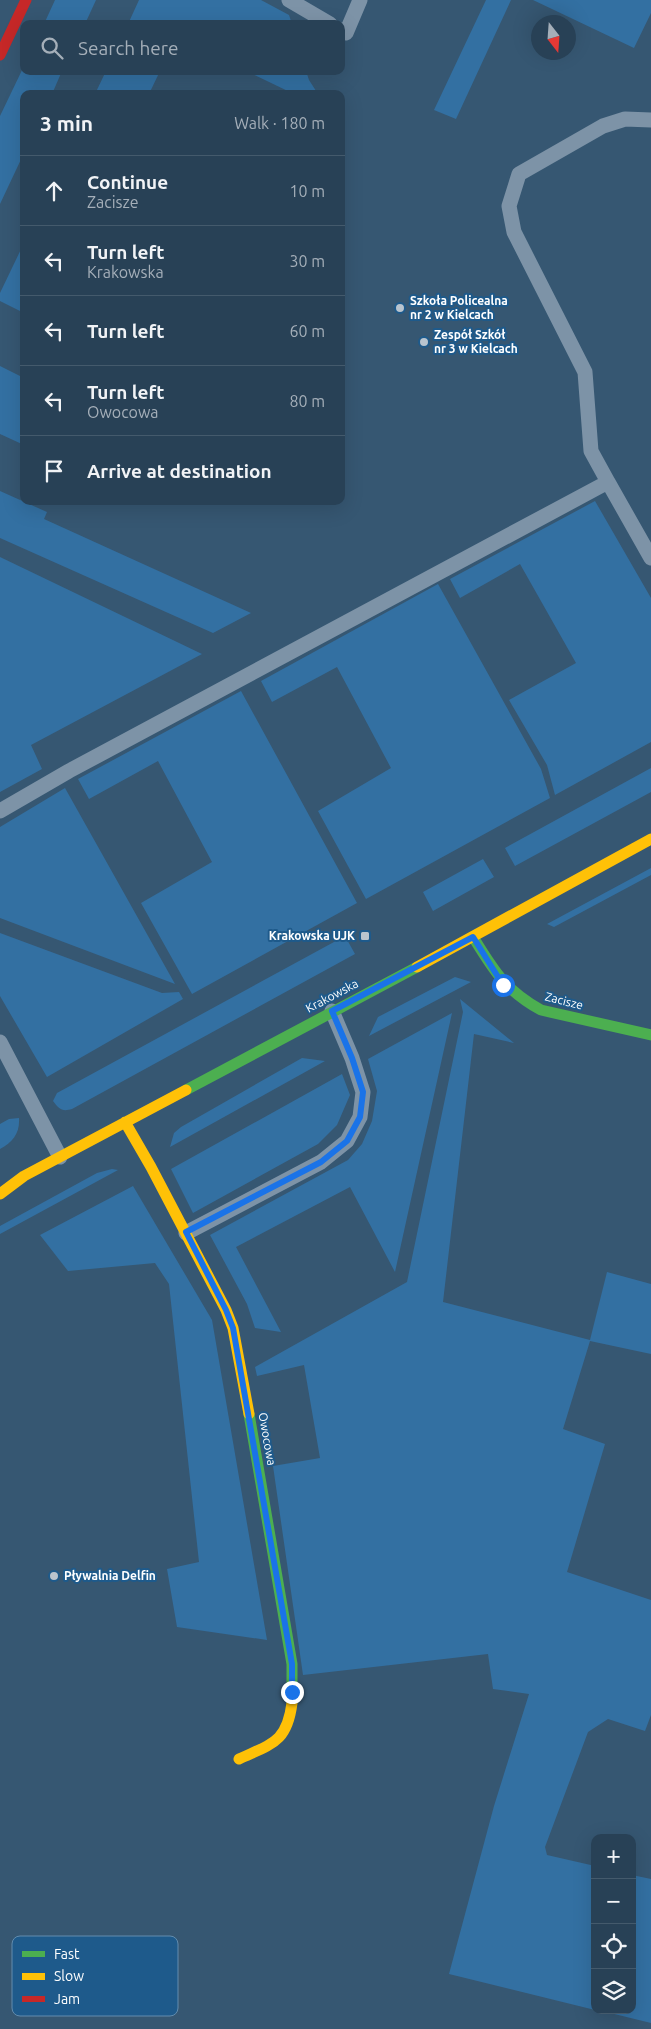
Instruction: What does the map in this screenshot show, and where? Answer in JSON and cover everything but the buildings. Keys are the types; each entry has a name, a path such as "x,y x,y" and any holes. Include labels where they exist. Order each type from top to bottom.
{"street":[{"path":"0,55 26,0"},
{"name":"Krakowska","path":"0,1194 24,1176 473,937 651,839"},
{"name":"Zacisze","path":"473,937 503,985 528,1004 541,1010 651,1035"},
{"name":"Owocowa","path":"125,1122 186,1232 226,1310 233,1328 292,1664 292,1692 289,1721 286,1729 281,1736 272,1742 239,1759"},
{"name":"Krakowska","path":"0,1180 24,1176"}],"lane":[{"path":"289,0 323,20"},
{"path":"345,32 360,0"},
{"path":"651,120 625,119 603,126 519,174 509,206 514,232 585,372 591,450 651,558"},
{"path":"0,811 69,771 608,482"},
{"path":"186,1232 321,1162 347,1141 360,1117 363,1092 352,1058 332,1011"},
{"path":"0,1042 60,1157"}],"shaded area":[{"path":"55,0 96,0 87,20 46,20"},
{"path":"139,0 261,0 289,15 291,20 130,20"},
{"path":"486,0 511,0 456,119 434,110"},
{"path":"533,0 651,0 651,13 634,48 576,20 576,15 565,15"},
{"path":"20,74 60,75 54,90 20,90 20,162 0,204 0,116"},
{"path":"104,75 158,75 151,90 97,90"},
{"path":"254,75 307,75 315,90 286,90"},
{"path":"20,251 20,311 0,301 0,293"},
{"path":"0,366 20,376 20,443 0,434"},
{"path":"0,491 20,500 20,505 31,505 47,512 44,519 251,613 213,633 0,538"},
{"path":"595,501 651,598 651,742 555,795 547,765 509,700 576,663 520,564 460,598 450,579"},
{"path":"0,557 202,654 31,745 42,769 0,792"},
{"path":"438,584 541,769 550,798 366,899 318,811 391,768 337,667 272,702 261,681"},
{"path":"241,691 357,903 192,994 141,903 212,862 158,761 89,799 78,779"},
{"path":"651,768 651,792 515,866 505,848"},
{"path":"65,788 175,984 0,918 0,827"},
{"path":"483,859 494,877 433,911 423,892"},
{"path":"651,868 651,875 554,927 547,924"},
{"path":"0,933 162,993 179,992 183,999 47,1077 0,996"},
{"path":"345,936 355,954 72,1109 61,1109 53,1101 57,1093"},
{"path":"455,977 471,982 369,1036 378,1017"},
{"path":"460,999 514,1043 474,1034 443,1302 590,1340 607,1272 651,1284 651,1354 590,1341 563,1429 605,1444 567,1572 651,1600 651,1715 645,1731 608,1719 588,1732 545,1847 547,1855 591,1865 591,2009 449,1974 494,1806 529,1694 493,1689 488,1654 303,1675 273,1466 320,1458 304,1365 257,1376 255,1367 407,1282 463,1012"},
{"path":"452,1013 395,1272 350,1187 236,1247 281,1332 255,1328 247,1304 210,1235 348,1160 362,1144 372,1121 377,1091 368,1059"},
{"path":"302,1058 325,1061 170,1147 174,1133 181,1127"},
{"path":"342,1074 350,1095 337,1125 318,1144 193,1213 171,1169"},
{"path":"19,1118 17,1133 9,1143 0,1149 0,1124 9,1119"},
{"path":"112,1169 118,1170 0,1234 0,1226 97,1173"},
{"path":"133,1186 212,1320 267,1640 177,1627 167,1569 199,1562 169,1284 155,1263 68,1271 40,1235"},
{"path":"636,1876 651,1879 651,2023 614,2014 636,2014"}],"traffic: fast":[{"path":"473,937 501,979 518,995 541,1010 651,1035"},
{"path":"186,1090 417,967"},
{"path":"249,1414 292,1664 292,1703"}],"traffic: slow":[{"path":"417,967 651,839"},
{"path":"0,1194 24,1176 186,1090"},
{"path":"125,1122 151,1167 226,1310 233,1328 249,1414"},
{"path":"239,1759 276,1740 286,1727 292,1703"}],"traffic: jam":[{"path":"0,55 26,0"}],"place":[{"name":"Szkoła Policealna nr 2 w Kielcach","path":"400,308"},
{"name":"Zespół Szkół nr 3 w Kielcach","path":"424,342"},
{"name":"Krakowska UJK","path":"365,936"},
{"name":"Pływalnia Delfin","path":"54,1576"}],"route":[{"path":"292,1692 292,1664 233,1328 226,1310 186,1232 321,1162 347,1141 360,1117 363,1092 352,1058 332,1011 473,937 503,985"}]}
